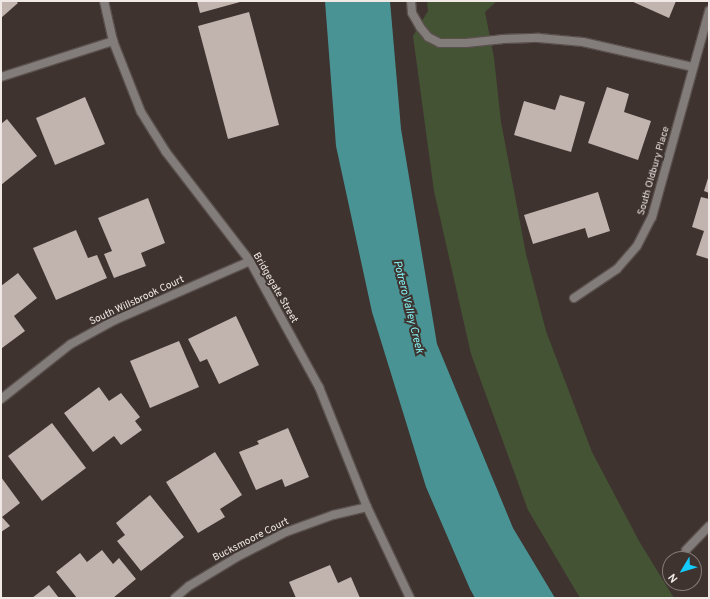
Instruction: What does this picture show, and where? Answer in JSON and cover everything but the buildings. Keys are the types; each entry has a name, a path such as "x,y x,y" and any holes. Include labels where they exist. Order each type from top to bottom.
{"street":[{"name":"Bridgegate Street","path":"104,1 113,41 141,112 166,152 250,261 319,387 367,507 410,598"},
{"path":"411,1 412,13 420,27 428,37 440,43 466,43 502,39 539,38 583,42 693,67"},
{"name":"South Oldbury Place","path":"574,298 617,269 637,246 652,217 709,11"},
{"path":"1,77 113,41"},
{"name":"South Willsbrook Court","path":"1,399 71,344 115,320 250,261"},
{"name":"Bucksmoore Court","path":"175,598 189,586 237,557 286,532 332,515 367,507"},
{"path":"686,550 709,526"}],"green space":[{"path":"427,1 497,1 485,12 494,58 501,122 526,254 546,331 592,452 639,541 662,578 662,591 670,591 674,598 580,598 528,510 471,354 434,191 413,36 428,11"}],"water":[{"name":"Potrero Valley Creek","path":"325,1 390,1 401,129 437,344 513,528 555,598 475,598 426,487 372,312 336,146"}]}
